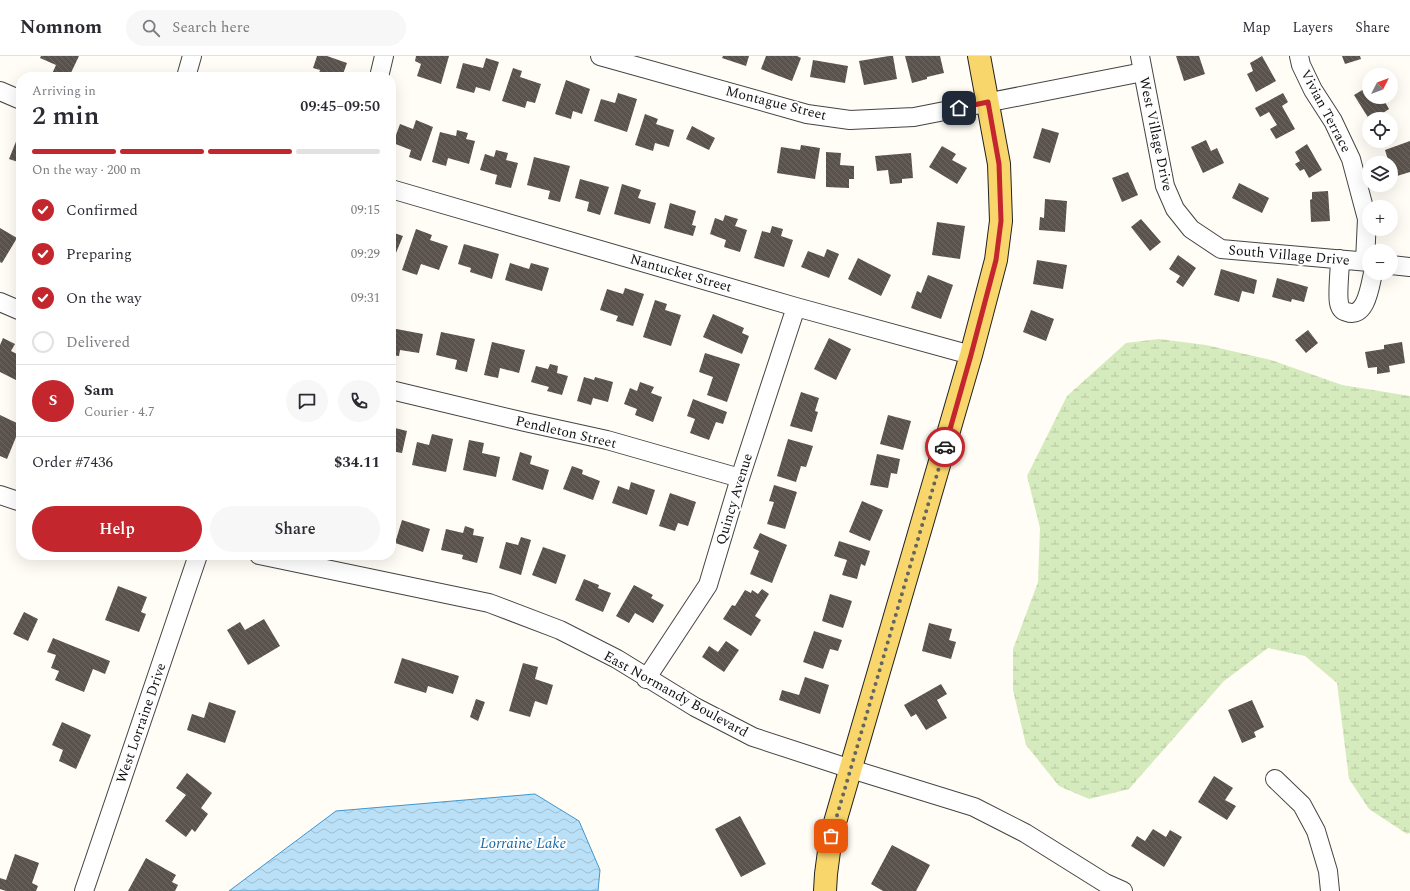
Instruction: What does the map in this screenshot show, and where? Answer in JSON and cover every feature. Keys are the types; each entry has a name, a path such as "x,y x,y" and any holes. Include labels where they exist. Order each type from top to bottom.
{"main road":[{"path":"825,891 831,836 971,355 996,260 1001,221 999,164 979,56"}],"street":[{"path":"187,72 192,56"},
{"path":"380,72 384,56"},
{"name":"Montague Street","path":"600,56 807,114 850,120 914,117 988,102 1142,64"},
{"name":"Vivian Terrace","path":"1299,56 1301,65 1313,90 1333,121 1351,159 1367,219 1368,244"},
{"name":"West Village Drive","path":"1142,64 1165,186 1175,209 1191,229"},
{"path":"0,91 16,98"},
{"name":"Nantucket Street","path":"396,190 971,355"},
{"name":"South Village Drive","path":"1191,229 1221,249 1340,259 1362,264"},
{"name":"Vivian Terrace","path":"1340,259 1339,302 1341,308 1345,312 1356,313 1363,306 1367,296 1368,280"},
{"path":"1398,266 1410,267"},
{"path":"0,302 16,309"},
{"name":"Quincy Avenue","path":"646,679 708,585 740,478 796,306"},
{"name":"Pendleton Street","path":"396,391 607,440 740,478"},
{"path":"0,495 16,500"},
{"name":"West Lorraine Drive","path":"84,891 196,560"},
{"name":"East Normandy Boulevard","path":"283,560 489,603 560,630 617,659 646,679 695,707 753,737 850,769 974,807 1025,833 1105,883 1123,891"},
{"path":"1275,779 1302,805 1316,831 1328,871 1330,891"}],"green space":[{"path":"1159,339 1206,345 1271,360 1342,385 1410,396 1410,833 1407,834 1369,809 1349,779 1337,683 1305,656 1268,648 1224,681 1129,789 1089,799 1059,786 1026,745 1013,690 1013,649 1038,582 1040,528 1027,476 1067,396 1126,343"}],"water":[{"name":"Lorraine Lake","path":"535,794 579,821 600,870 598,891 229,891 336,811"}],"building":[{"path":"41,56 79,56 71,72 53,72 56,65 40,58"},
{"path":"317,56 327,56 347,63 344,72 319,72 320,70 313,68"},
{"path":"416,56 449,56 441,84 417,76 421,64 415,61"},
{"path":"723,56 749,56 746,66 722,58"},
{"path":"766,56 797,56 801,58 792,81 761,69"},
{"path":"893,56 897,79 864,85 859,61"},
{"path":"905,56 940,56 944,73 927,77 927,79 912,83"},
{"path":"1176,56 1199,56 1205,74 1184,81"},
{"path":"1262,56 1276,81 1256,92 1247,74 1253,71 1250,63"},
{"path":"1342,56 1360,56 1361,59 1345,64"},
{"path":"486,58 499,62 490,91 476,87 474,93 456,88 463,63 483,68"},
{"path":"813,60 848,66 845,83 810,77"},
{"path":"513,68 522,71 520,77 541,84 535,103 527,101 525,108 502,101"},
{"path":"566,80 590,89 582,114 573,111 571,119 555,114"},
{"path":"1362,90 1362,104 1386,104 1389,109 1384,112 1365,112 1354,95"},
{"path":"618,93 637,99 627,132 594,121 601,99 615,103"},
{"path":"1283,93 1288,102 1282,106 1295,129 1276,139 1270,129 1277,125 1269,112 1260,117 1255,108"},
{"path":"645,114 658,119 656,124 674,130 669,147 655,143 653,151 635,145"},
{"path":"416,120 433,127 421,161 409,157 411,150 396,144 396,135 400,124 413,129"},
{"path":"692,126 715,138 709,150 686,139"},
{"path":"1042,128 1059,133 1050,163 1033,158"},
{"path":"457,130 468,133 466,139 475,141 469,164 448,158 446,166 432,162 440,132 456,136"},
{"path":"1206,140 1211,151 1217,148 1224,163 1203,173 1191,147"},
{"path":"1410,141 1410,172 1398,176 1398,156 1387,156 1385,150 1398,148 1398,145"},
{"path":"16,142 16,161 9,159"},
{"path":"1307,144 1322,170 1309,178 1304,169 1300,171 1295,164 1300,161 1295,152"},
{"path":"801,145 820,148 815,179 777,173 781,147 800,150"},
{"path":"942,146 956,154 952,160 967,168 957,184 929,167"},
{"path":"496,150 508,153 506,160 518,163 511,188 495,184 497,175 480,170 485,154 494,157"},
{"path":"826,152 841,153 840,165 854,166 854,179 849,179 849,188 826,187"},
{"path":"911,153 913,178 902,179 902,183 890,184 888,170 877,171 875,156"},
{"path":"534,157 570,166 560,202 548,199 550,191 527,185"},
{"path":"1128,172 1138,195 1122,202 1112,178"},
{"path":"580,179 609,187 600,215 587,211 589,202 575,198"},
{"path":"1239,183 1269,198 1262,213 1232,198"},
{"path":"622,184 641,190 638,198 656,203 650,224 614,214"},
{"path":"1328,191 1330,221 1311,222 1310,200 1312,199 1312,192"},
{"path":"1045,199 1067,201 1065,232 1039,230 1040,217 1044,218"},
{"path":"670,203 696,211 692,225 696,226 693,236 664,228"},
{"path":"725,215 738,219 735,226 747,230 740,252 724,247 726,240 710,234 715,218 723,221"},
{"path":"1141,219 1161,242 1150,251 1131,227"},
{"path":"937,222 965,226 960,259 932,255"},
{"path":"772,226 783,229 781,236 793,240 784,267 754,258 762,231 770,233"},
{"path":"0,228 16,237 16,240 2,263 0,262"},
{"path":"416,229 432,235 430,240 448,246 439,270 421,264 417,275 402,270"},
{"path":"396,234 403,236 396,253"},
{"path":"464,244 499,254 492,279 470,272 471,268 458,264"},
{"path":"827,249 839,254 829,278 801,267 808,251 824,257"},
{"path":"1178,255 1196,268 1183,287 1176,282 1180,276 1169,269"},
{"path":"858,258 891,275 881,296 848,279"},
{"path":"1037,260 1067,265 1063,289 1033,284"},
{"path":"510,263 529,269 531,263 549,268 542,291 505,280"},
{"path":"1221,269 1257,280 1254,294 1242,291 1239,302 1214,295"},
{"path":"928,275 953,285 941,319 911,308 917,291 921,293"},
{"path":"1277,278 1308,287 1304,302 1292,299 1291,302 1272,297"},
{"path":"625,288 644,294 633,326 616,321 618,316 600,310 607,289 623,294"},
{"path":"655,300 667,304 665,310 681,315 671,346 643,337"},
{"path":"1031,310 1054,319 1046,341 1023,332"},
{"path":"713,314 744,328 742,333 749,336 742,354 703,337"},
{"path":"396,329 423,334 419,353 400,350 399,356 396,356"},
{"path":"1308,330 1318,343 1306,353 1295,340"},
{"path":"441,332 475,339 467,372 455,369 457,360 436,355"},
{"path":"3,338 15,344 11,351 16,354 16,380 0,372 0,345"},
{"path":"829,338 851,349 836,380 814,369"},
{"path":"492,342 525,350 519,373 500,368 498,378 484,375"},
{"path":"1402,342 1405,363 1389,366 1390,372 1377,374 1377,367 1368,368 1365,352 1384,349 1384,345"},
{"path":"705,353 740,364 727,402 707,395 713,377 699,372"},
{"path":"550,364 558,366 557,373 568,376 562,395 547,391 549,387 531,382 536,366 548,369"},
{"path":"584,377 594,380 595,377 613,382 608,402 593,398 591,405 577,401"},
{"path":"640,382 654,387 651,393 662,397 653,422 635,415 637,409 624,404 630,388 637,391"},
{"path":"801,392 819,398 815,411 818,412 812,432 790,426"},
{"path":"693,399 727,412 723,424 716,422 709,440 690,433 695,419 687,416"},
{"path":"0,415 16,423 16,437 7,459 0,456"},
{"path":"888,415 911,421 903,450 880,444"},
{"path":"396,428 407,431 402,453 396,452"},
{"path":"432,434 453,439 446,472 412,465 417,442 429,445"},
{"path":"788,439 813,446 806,467 801,466 796,482 777,476"},
{"path":"469,440 484,443 482,453 500,457 496,477 463,470"},
{"path":"520,452 532,456 530,464 549,470 543,490 512,480"},
{"path":"877,454 900,459 897,474 891,473 888,488 870,485"},
{"path":"572,466 583,470 582,474 600,481 593,500 563,489"},
{"path":"631,482 655,490 647,515 612,503 618,486 629,490"},
{"path":"774,485 797,492 785,529 767,524 774,502 769,501"},
{"path":"670,493 696,502 688,526 678,523 675,531 659,526"},
{"path":"862,501 883,510 870,541 849,532"},
{"path":"402,520 430,529 423,552 396,543"},
{"path":"465,526 474,529 473,535 484,537 477,563 462,559 463,555 441,550 446,529 463,533"},
{"path":"760,533 787,545 772,583 750,574 759,551 753,548"},
{"path":"521,537 531,540 521,575 499,568 506,542 518,545"},
{"path":"839,541 870,551 865,566 861,564 857,579 842,575 847,560 834,556"},
{"path":"543,547 566,555 556,584 532,575"},
{"path":"584,579 599,585 598,588 611,593 603,612 575,600"},
{"path":"634,585 653,595 651,598 664,605 653,623 635,613 629,623 616,616"},
{"path":"118,586 147,597 141,612 146,614 139,632 105,620"},
{"path":"762,589 769,594 755,616 761,620 751,636 723,619 732,605 735,606 745,590 751,593 752,590 758,594"},
{"path":"830,594 852,601 843,628 822,621"},
{"path":"24,612 38,619 28,641 13,634"},
{"path":"264,619 280,646 248,665 227,630 240,622 245,630"},
{"path":"929,623 952,629 949,640 956,642 951,659 922,651"},
{"path":"814,631 842,640 838,651 830,649 823,669 803,662"},
{"path":"53,638 110,661 105,674 93,669 84,692 55,680 59,671 51,668 56,655 47,652"},
{"path":"726,641 739,650 724,672 702,657 709,646 718,652"},
{"path":"402,658 459,676 453,694 428,686 426,693 394,683"},
{"path":"523,663 538,667 535,679 553,685 547,705 535,701 530,717 509,711"},
{"path":"805,677 829,685 820,714 779,700 782,690 799,695"},
{"path":"941,684 947,694 937,700 947,718 926,730 916,714 911,717 904,705"},
{"path":"476,699 485,702 478,721 470,717"},
{"path":"1252,700 1264,727 1254,732 1256,737 1242,743 1228,710"},
{"path":"209,702 236,711 225,743 187,730 192,714 204,718"},
{"path":"62,722 91,735 76,769 59,761 63,750 52,745"},
{"path":"187,773 212,793 201,808 208,814 195,832 192,829 186,837 165,821 186,795 176,788"},
{"path":"1214,776 1233,788 1225,800 1236,806 1227,820 1198,802"},
{"path":"740,816 766,864 741,877 715,829"},
{"path":"1153,829 1166,837 1170,830 1182,837 1164,867 1131,846 1137,836 1145,841"},
{"path":"892,845 930,865 916,891 883,891 871,884"},
{"path":"15,854 39,863 32,883 38,886 36,891 6,891 0,889 0,878 6,880"},
{"path":"146,858 176,875 172,882 178,885 175,891 128,891"}],"way so far":[{"path":"831,836 945,447"}],"route":[{"path":"945,447 996,260 1001,221 999,164 988,102 959,108"}]}
